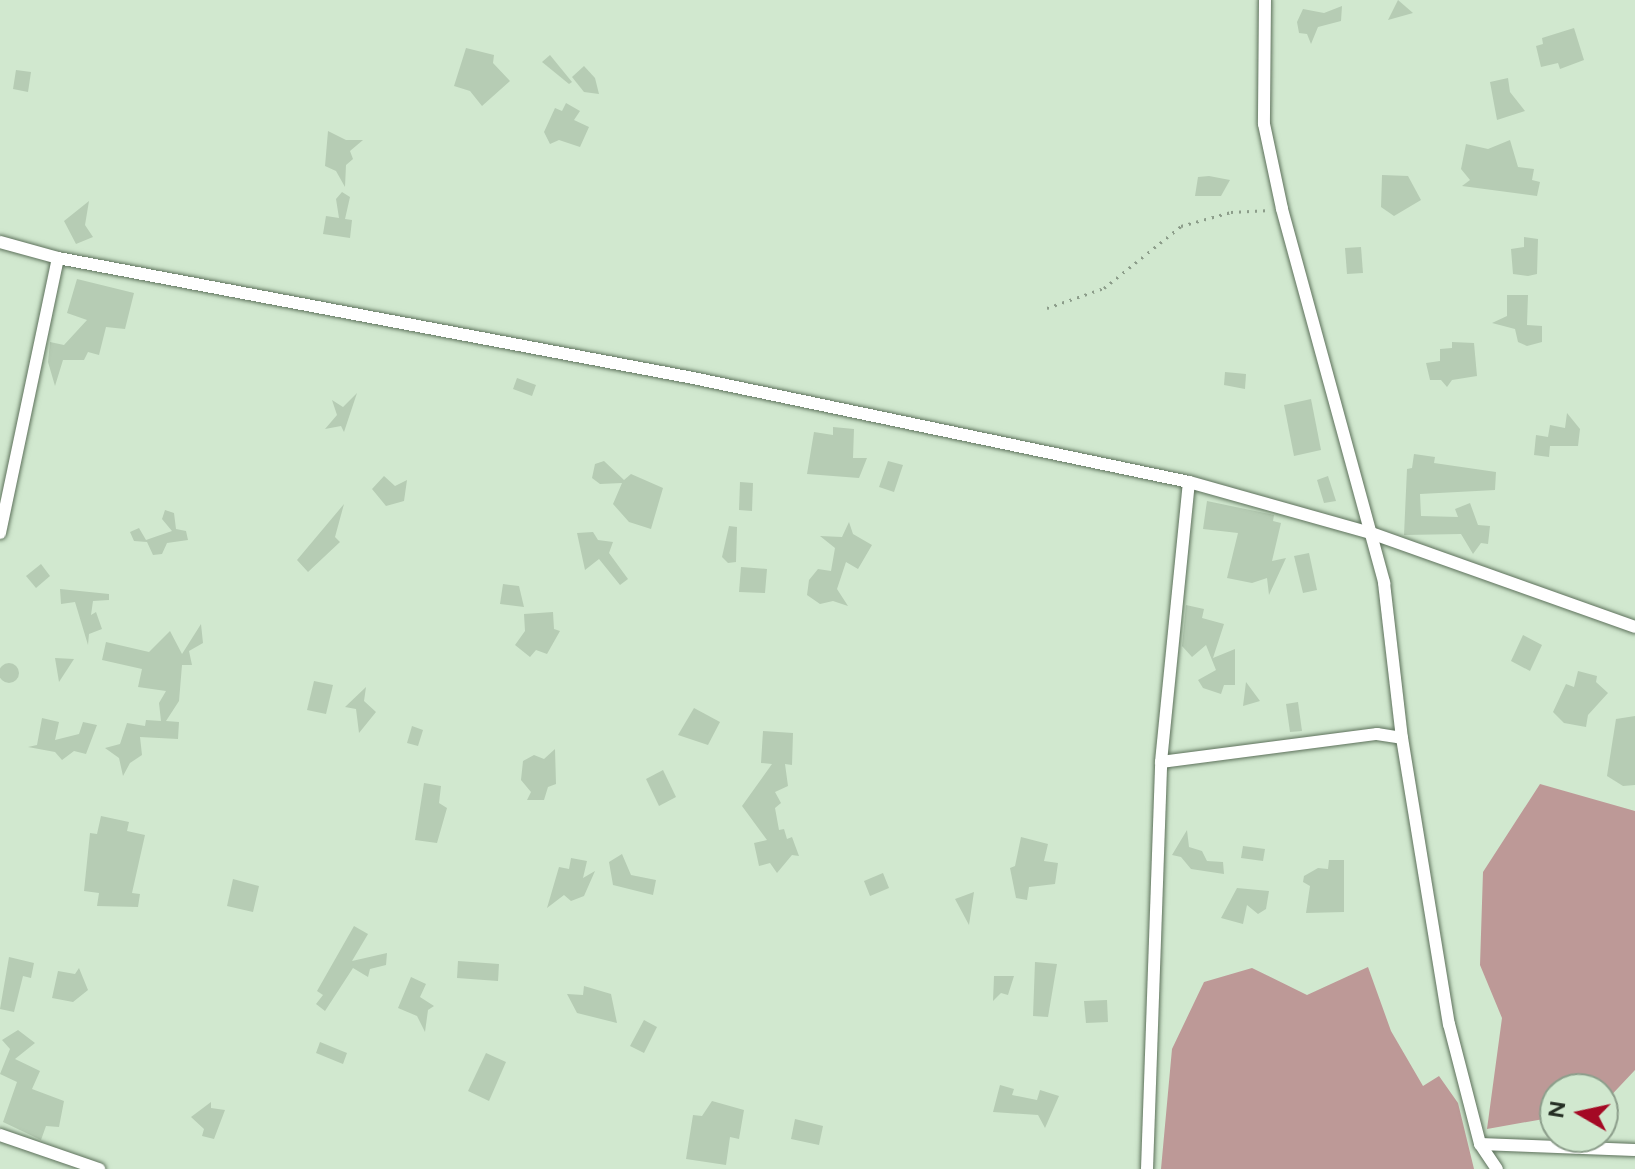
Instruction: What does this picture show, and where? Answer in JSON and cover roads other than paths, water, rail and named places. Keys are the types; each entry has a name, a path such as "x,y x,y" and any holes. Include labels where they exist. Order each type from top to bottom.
{"street":[{"path":"1265,0 1264,124 1282,209 1384,583 1402,738 1449,1024 1480,1144 1497,1169"},
{"path":"0,242 58,258 693,378 1189,482 1371,533 1635,627"},
{"path":"0,533 58,258"},
{"path":"1147,1169 1161,762 1189,482"},
{"path":"1161,762 1377,734 1402,738"},
{"path":"0,1135 99,1169"},
{"path":"1480,1144 1635,1150"}]}
